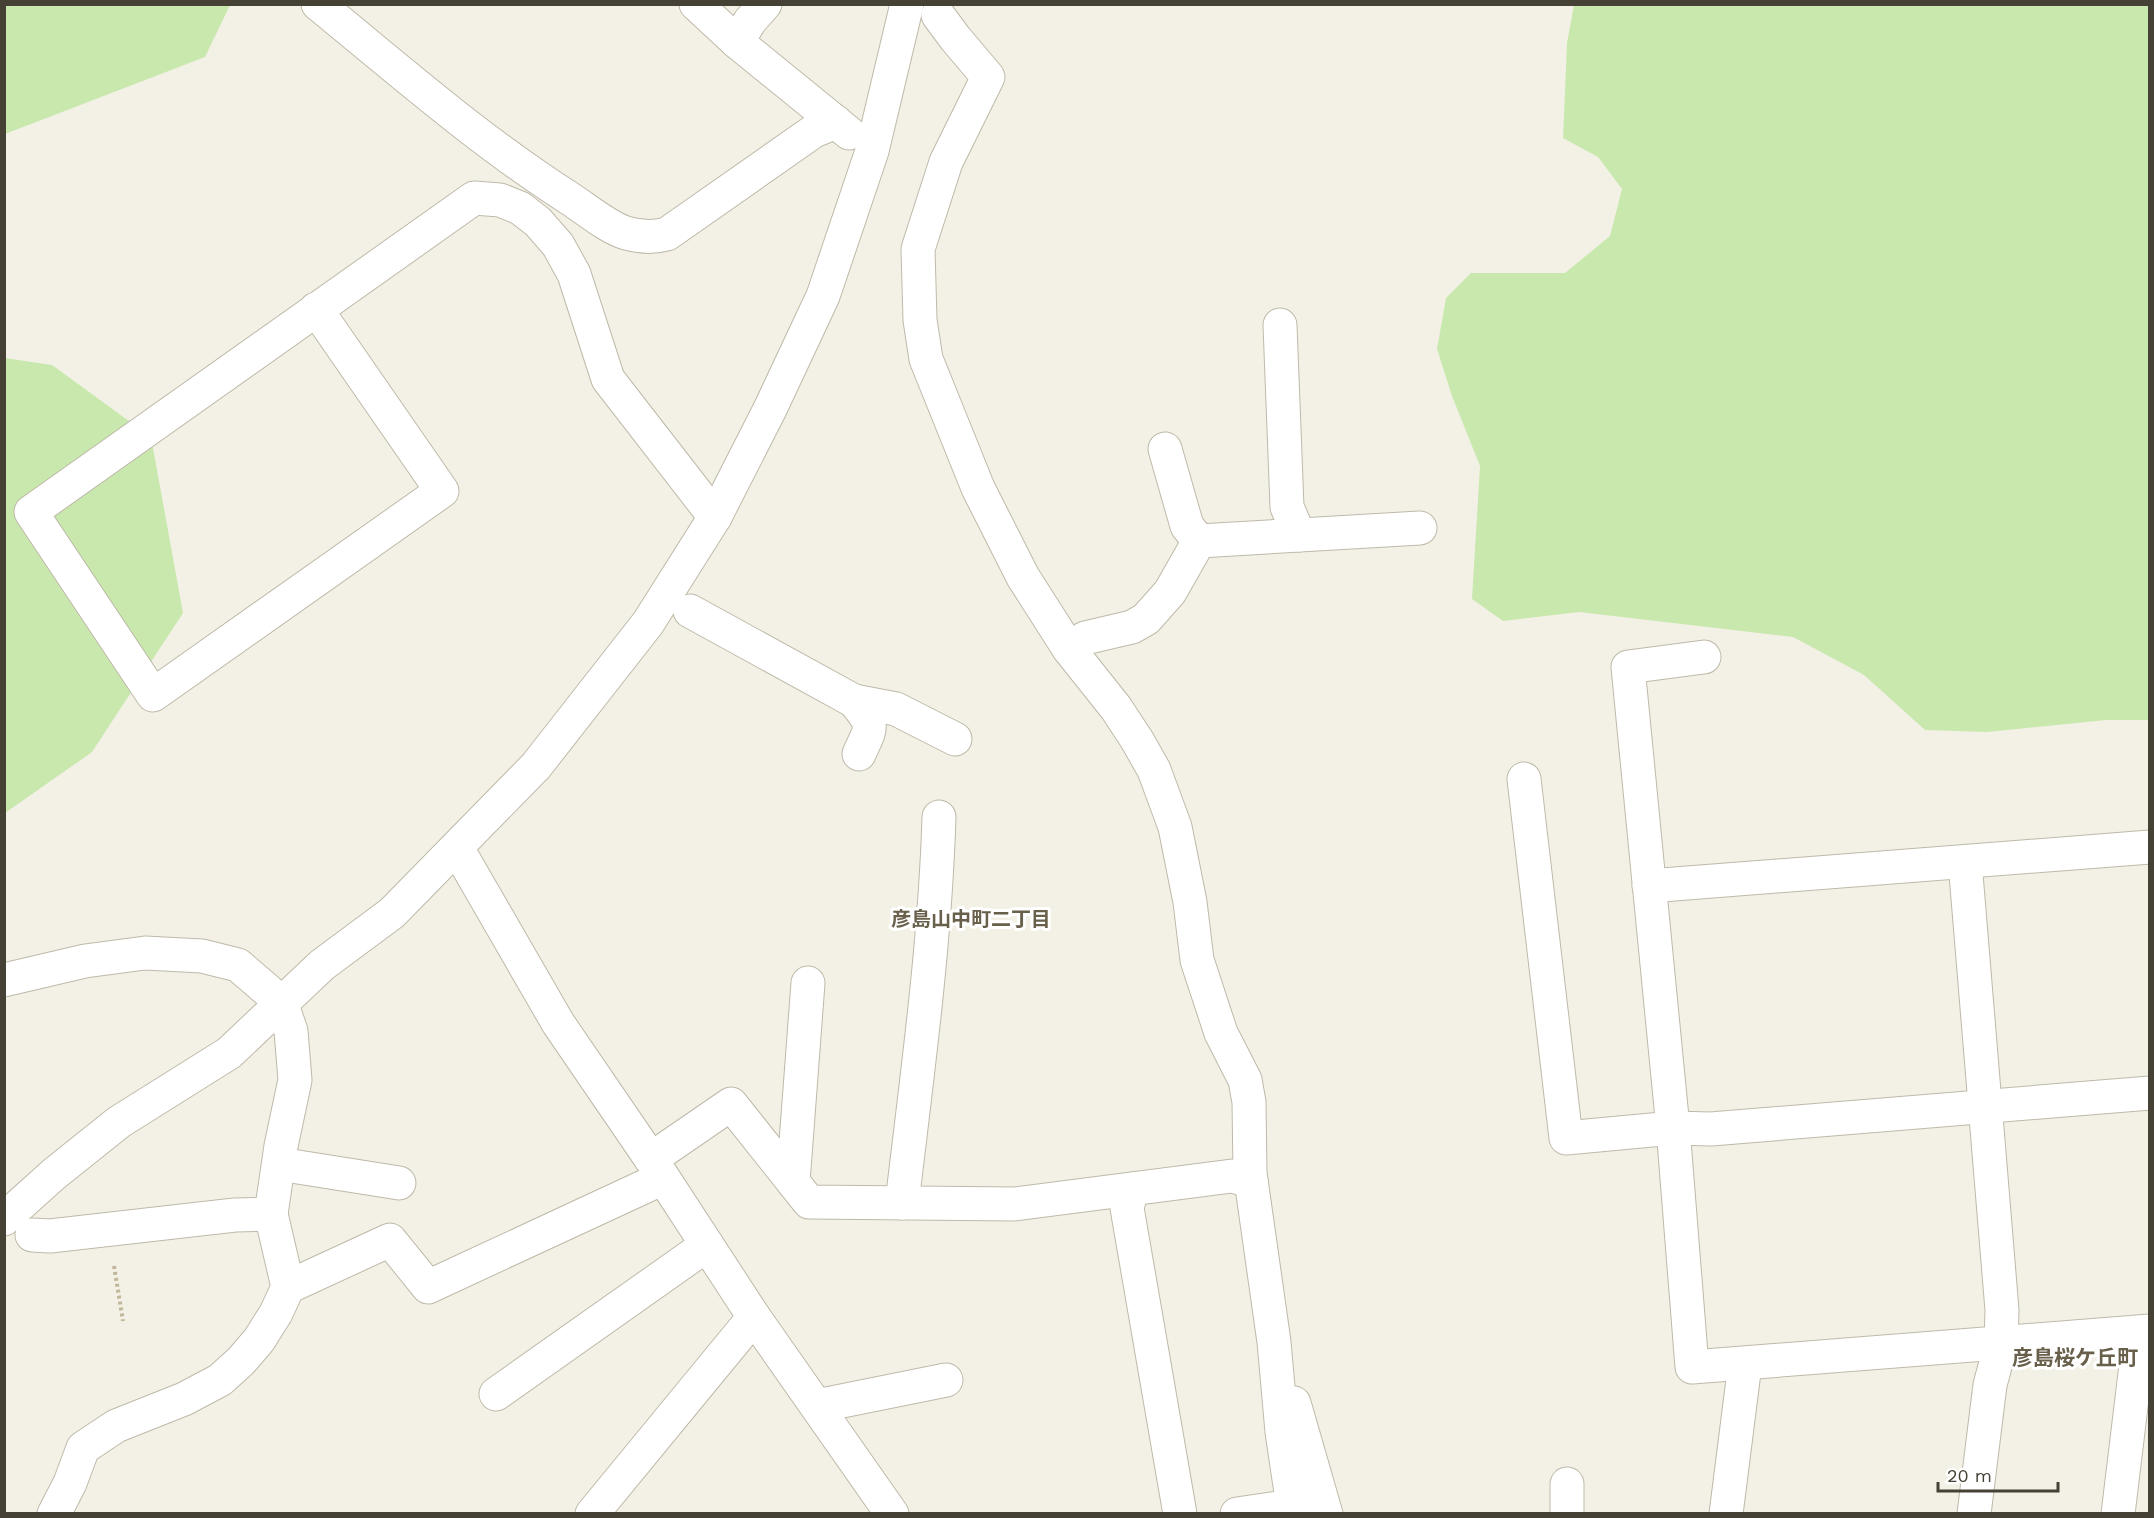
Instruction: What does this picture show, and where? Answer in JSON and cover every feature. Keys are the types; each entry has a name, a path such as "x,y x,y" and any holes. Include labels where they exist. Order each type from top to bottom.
{"street":[{"path":"318,4 496,148 553,188 624,232 640,237 667,234 814,131 836,122"},
{"path":"696,4 737,42 872,151"},
{"path":"737,42 750,21 765,4"},
{"path":"4,1219 54,1174 119,1122 229,1053 322,965 392,913 536,766 648,623 715,517 770,409 823,296 872,151 907,4"},
{"path":"938,15 988,77 946,162 918,249 920,320 926,359 978,488 1023,576 1069,649 1116,708 1154,770 1175,827 1190,902 1197,960 1221,1033 1245,1080 1249,1102 1251,1181 1279,1383 1282,1432 1293,1506 1237,1514"},
{"path":"316,309 442,491 153,695 31,512 316,309 474,198 500,200 520,208 537,222 558,245 574,274 608,379 715,517"},
{"path":"1280,325 1287,507 1299,535"},
{"path":"1165,449 1187,526 1199,541"},
{"path":"1199,541 1420,528"},
{"path":"1069,649 1085,638 1132,627 1146,619 1170,592 1199,541"},
{"path":"690,611 854,701 896,710 955,739"},
{"path":"1704,657 1628,667 1673,1128 1692,1368 2145,1332 2118,1514"},
{"path":"854,701 869,720 870,729 859,754"},
{"path":"1524,779 1566,1138 1673,1128 1711,1129 2150,1093"},
{"path":"902,1203 928,983 937,885 939,817"},
{"path":"457,848 558,1023 657,1168 754,1317 892,1514"},
{"path":"1648,886 2150,848"},
{"path":"1965,862 1987,1106 2002,1310 2001,1344 1990,1385 1974,1514"},
{"path":"4,980 85,961 146,953 202,956 238,965 281,1002 291,1031 295,1080 271,1214 288,1287 276,1313 259,1340 241,1361 219,1380 184,1399 117,1426 83,1448 70,1483 54,1514"},
{"path":"793,1182 808,983"},
{"path":"288,1287 390,1240 428,1287 657,1168 731,1104 809,1202 1015,1204 1232,1176 1251,1181"},
{"path":"279,1164 399,1183"},
{"path":"1132,1189 1127,1209 1180,1514"},
{"path":"32,1235 50,1236 235,1215 271,1214"},
{"path":"496,1394 707,1245"},
{"path":"592,1514 754,1317"},
{"path":"1726,1514 1745,1364"},
{"path":"817,1406 946,1380"},
{"path":"1279,1383 1290,1382 1326,1514"}],"path":[{"path":"108,1230 123,1321"}],"green space":[{"path":"4,5 230,5 205,57 5,134"},
{"path":"1574,5 2149,5 2149,720 2106,720 1987,732 1925,730 1864,675 1793,637 1579,612 1503,621 1472,599 1480,466 1452,396 1437,349 1446,298 1471,273 1565,273 1610,236 1622,189 1598,157 1563,138 1567,43"},
{"path":"5,358 52,365 151,437 183,613 92,752 5,813"}],"district":[{"name":"彦島山中町二丁目","path":"971,919"},
{"name":"彦島桜ケ丘町","path":"2075,1357"}]}
